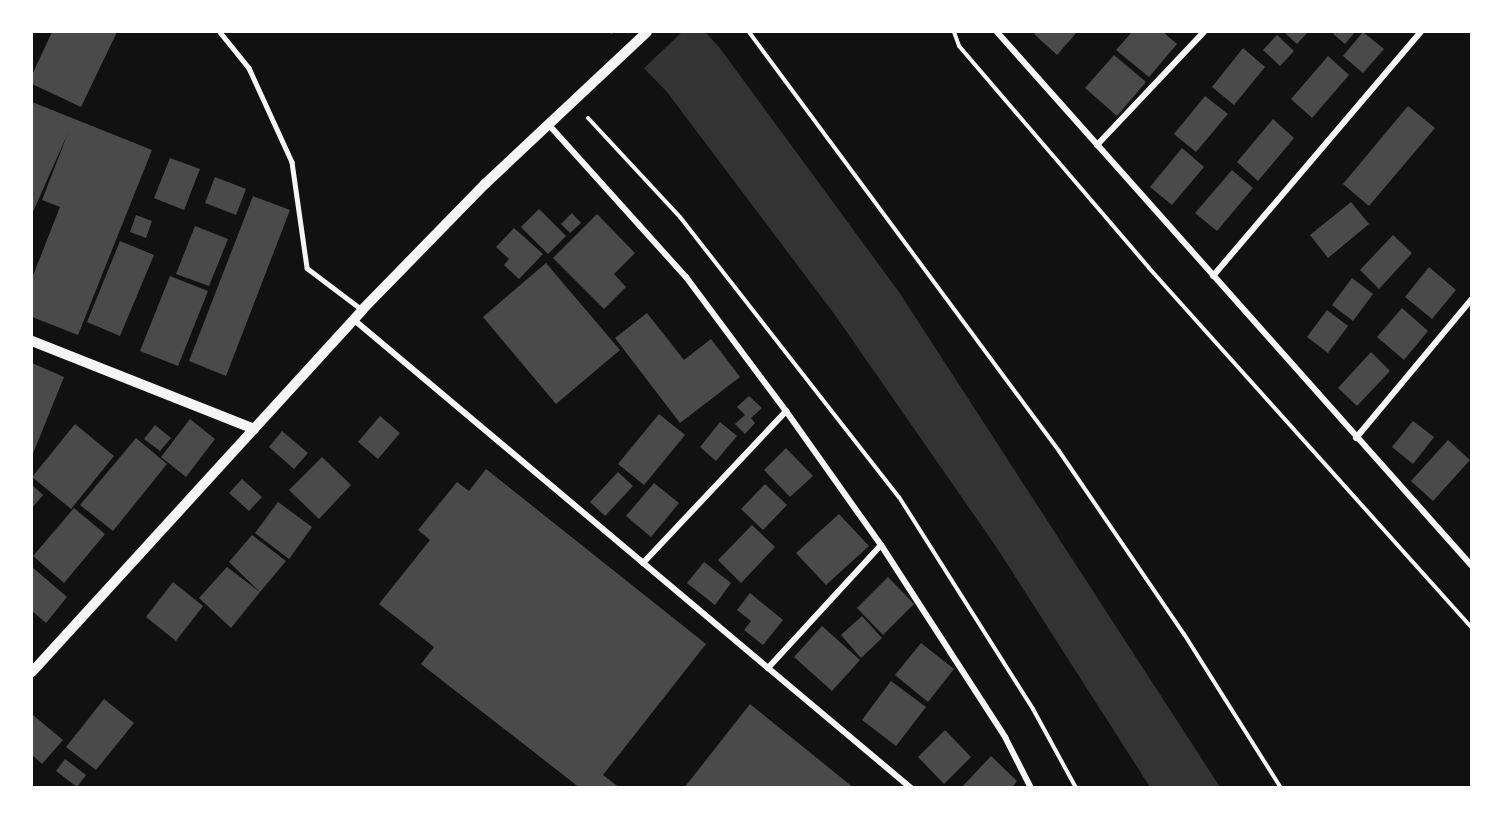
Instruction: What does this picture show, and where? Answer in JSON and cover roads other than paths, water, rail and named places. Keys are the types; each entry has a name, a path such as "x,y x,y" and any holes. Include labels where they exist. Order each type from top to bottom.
{"street":[{"path":"32,672 362,310 549,125 647,32"},
{"path":"998,32 1472,566"},
{"path":"1096,145 1204,32"},
{"path":"1213,276 1421,32"},
{"path":"549,125 686,277 786,411 881,545 1005,738 1031,788"},
{"path":"1356,438 1472,299"},
{"path":"353,320 911,788"},
{"path":"32,341 254,429"},
{"path":"643,563 786,411"},
{"path":"768,668 881,545"}],"lane":[{"path":"220,32 249,68 292,162 307,268 362,310"}]}
